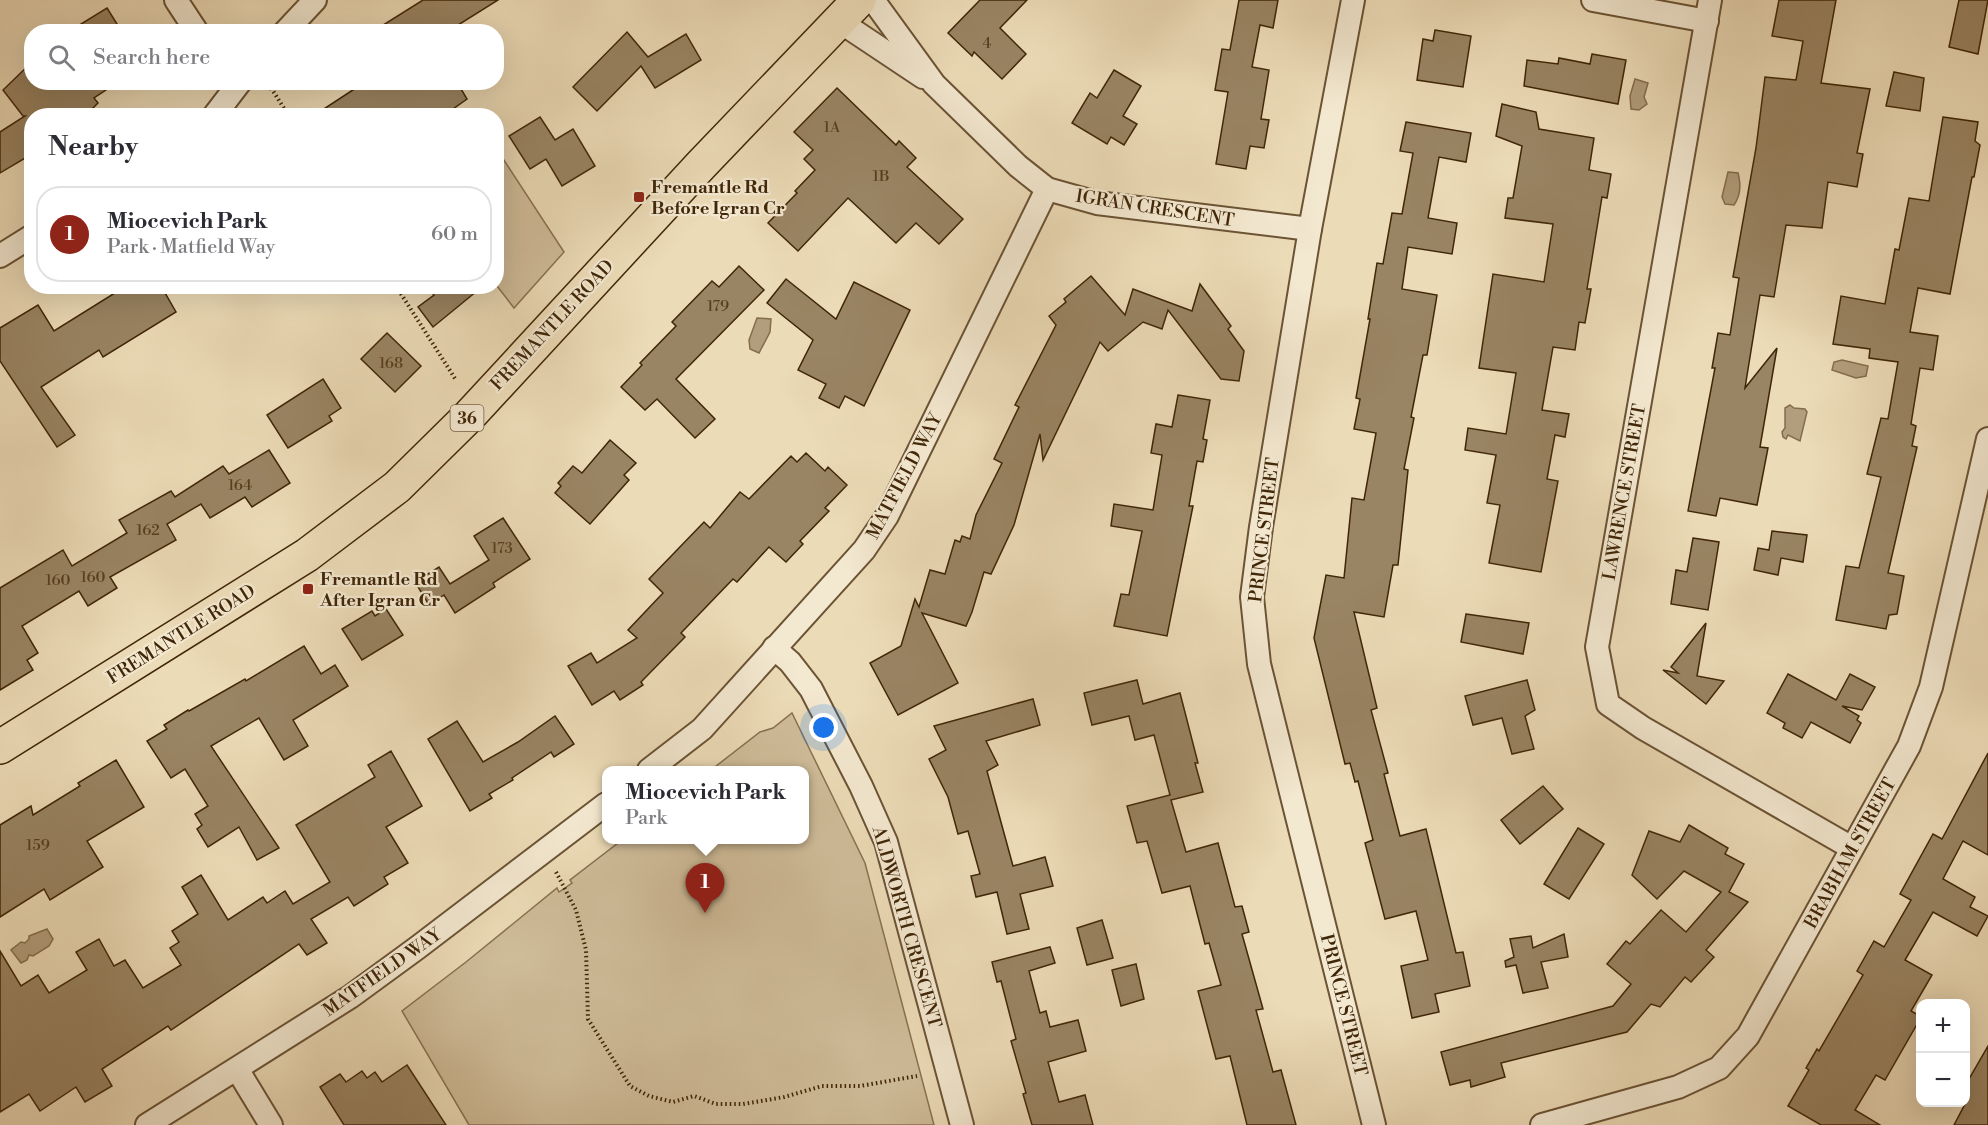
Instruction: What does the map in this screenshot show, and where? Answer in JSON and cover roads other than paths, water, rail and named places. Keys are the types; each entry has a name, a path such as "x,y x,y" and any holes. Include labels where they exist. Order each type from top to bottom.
{"main road":[{"name":"FREMANTLE ROAD","path":"0,747 307,555 335,536 397,486 470,415 685,182 849,10"}],"street":[{"path":"176,0 192,24"},
{"path":"292,24 315,0"},
{"name":"IGRAN CRESCENT","path":"873,0 934,84 1018,166 1047,189 1097,203 1310,229"},
{"name":"PRINCE STREET","path":"1353,0 1310,229 1261,527 1252,597 1259,664 1374,1125"},
{"path":"1593,0 1708,11"},
{"name":"IGRAN CRESCENT","path":"849,10 849,29 934,84"},
{"name":"LAWRENCE STREET","path":"1708,11 1597,648 1608,704 1643,728 1852,848"},
{"path":"220,108 234,90"},
{"name":"MATFIELD WAY","path":"655,766 702,729 864,550 887,516 1047,189"},
{"path":"0,256 24,241"},
{"name":"BRABHAM STREET","path":"1542,1125 1678,1087 1719,1068 1748,1036 1909,746 1925,707 1983,485 1988,439"},
{"name":"ALDWORTH CRESCENT","path":"774,648 790,662 811,689 861,786 886,842 962,1125"},
{"name":"MATFIELD WAY","path":"147,1125 360,990 602,807"},
{"path":"237,1069 271,1125"}],"place":[{"name":"Fremantle Rd Before Igran Cr","path":"639,197"},
{"name":"Fremantle Rd After Igran Cr","path":"308,589"},
{"name":"Miocevich Park","path":"705,913"}]}
